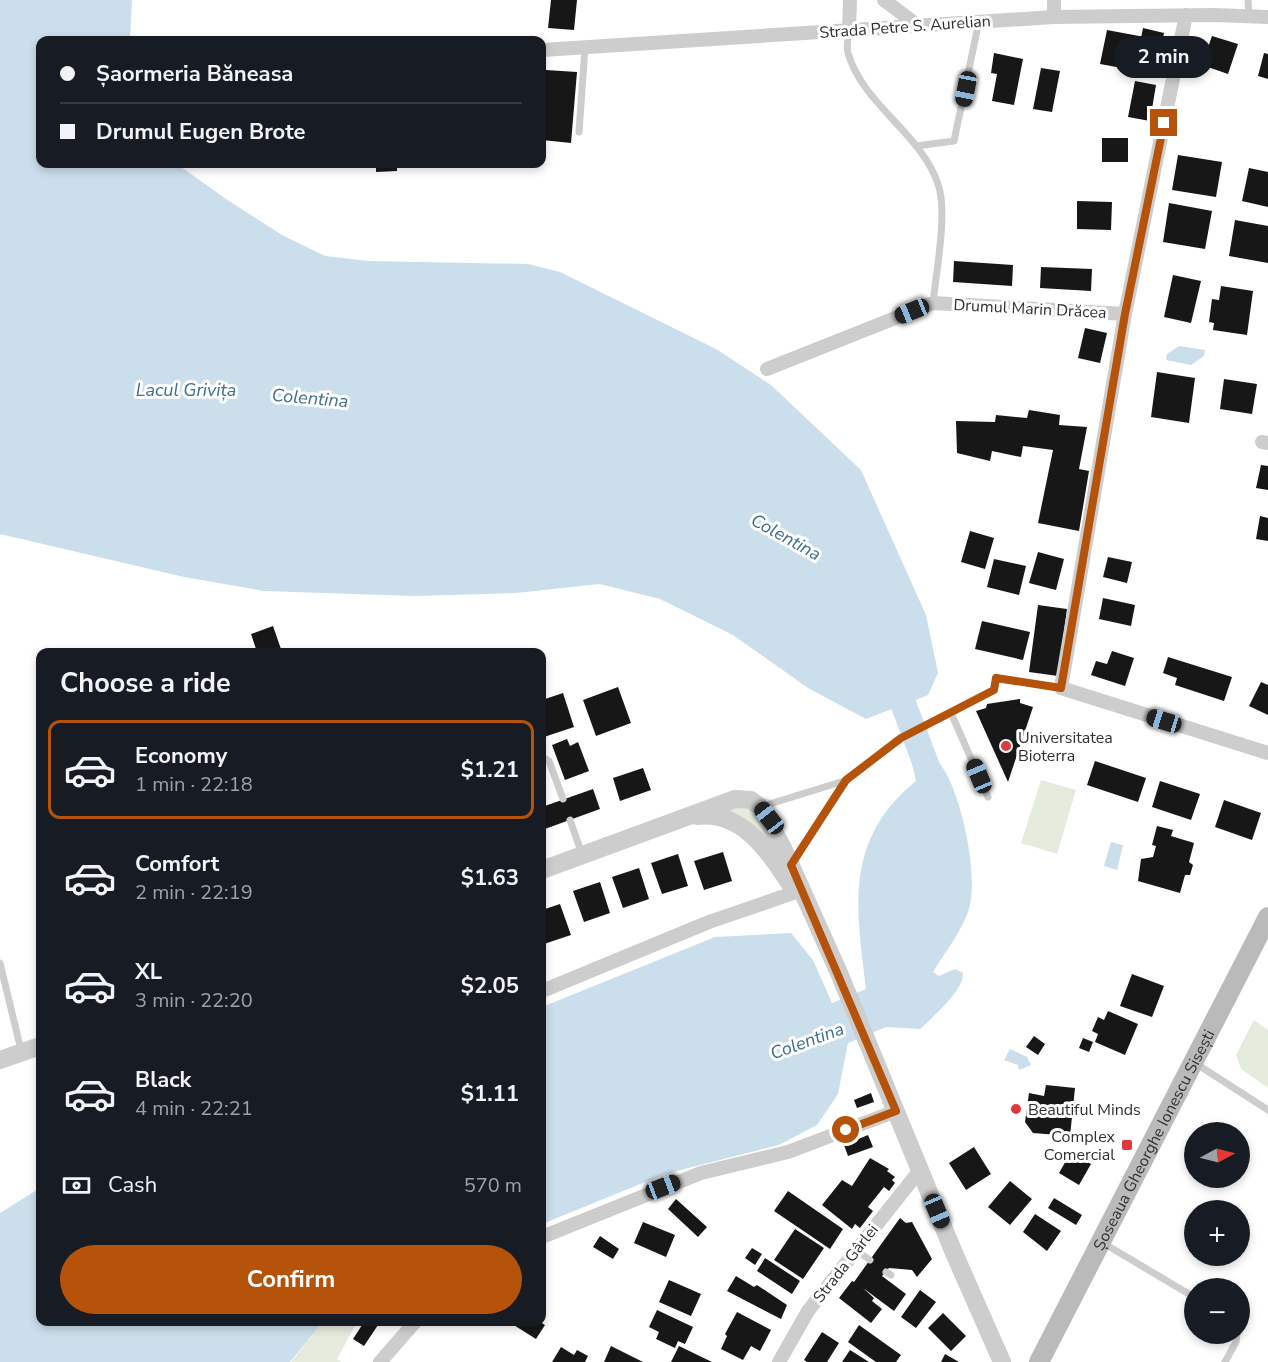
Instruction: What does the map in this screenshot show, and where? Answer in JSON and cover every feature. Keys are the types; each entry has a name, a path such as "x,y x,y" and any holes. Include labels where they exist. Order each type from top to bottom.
{"main road":[{"name":"Șoseaua Gheorghe Ionescu Sisești","path":"1039,1362 1195,1063 1268,917"}],"street":[{"path":"849,30 850,0"},
{"path":"884,0 917,25"},
{"path":"1054,0 1054,17"},
{"path":"1186,15 1125,314 1061,688 1268,753"},
{"name":"Strada Petre S. Aurelian","path":"546,50 1054,17 1186,15 1268,17"},
{"name":"Drumul Marin Drăcea","path":"767,369 933,303 1125,314"},
{"path":"546,868 689,818 735,799 751,800 760,807 769,818 839,973 1002,1362"},
{"path":"689,818 717,817 744,828 760,841 818,925"},
{"path":"546,989 709,922 796,892"},
{"path":"0,1060 36,1048"},
{"path":"546,1236 701,1173 788,1152 896,1111"},
{"name":"Strada Gârlei","path":"779,1362 808,1311 920,1170"},
{"path":"380,1362 412,1326"}],"lane":[{"path":"1248,0 1249,16"},
{"path":"916,146 954,141 979,21"},
{"path":"849,30 847,51 858,77 916,146 938,182 942,200 933,303"},
{"path":"579,132 585,47"},
{"path":"791,865 846,780 901,738 994,690 996,678 1061,688"},
{"path":"951,713 988,797"},
{"path":"546,759 549,761 563,800"},
{"path":"760,807 846,780"},
{"path":"570,820 582,855"},
{"path":"0,963 22,1053"},
{"path":"1195,1063 1268,1110"},
{"path":"1101,1242 1184,1291"},
{"path":"856,1250 870,1260"},
{"path":"1225,1362 1235,1344"}],"shaded area":[{"path":"1041,780 1076,790 1057,854 1021,843"},
{"path":"740,806 750,810 769,828 767,843 724,812"},
{"path":"1254,1020 1268,1030 1268,1088 1241,1069 1236,1055"},
{"path":"320,1326 355,1326 337,1359 342,1362 291,1362"}],"water":[{"name":"Lacul Grivița","path":"0,0 132,0 130,36 36,36 36,168 183,168 282,235 325,256 369,261 528,264 560,272 716,349 771,385 861,470 926,615 938,673 928,695 866,719 808,688 733,635 660,599 600,584 516,593 415,596 264,591 184,577 0,534"},
{"path":"1179,346 1205,350 1204,356 1191,365 1166,360 1167,354"},
{"path":"925,746 941,765 957,798 967,838 972,880 968,912 957,935 933,972 939,976 955,969 963,973 959,987 953,995 920,1029 886,1027 848,1043 838,1094 817,1125 779,1145 665,1174 546,1222 546,1005 715,937 791,933 813,960 832,1003 866,989 859,930 860,876 866,851 876,826 893,803 916,781 909,751"},
{"path":"1111,842 1123,845 1117,870 1104,866"},
{"path":"1010,1049 1027,1057 1031,1065 1019,1070 1018,1065 1004,1060"},
{"path":"36,1190 36,1326 320,1326 290,1362 0,1362 0,1213"}],"building":[{"path":"551,0 577,0 574,30 548,28"},
{"path":"1143,28 1164,33 1156,73 1135,69"},
{"path":"1107,30 1139,36 1133,70 1100,64"},
{"path":"1212,36 1238,44 1228,74 1202,65"},
{"path":"994,53 1023,59 1014,105 992,101 997,74 991,73"},
{"path":"1264,53 1268,54 1268,79 1258,76"},
{"path":"1041,68 1060,71 1052,112 1033,109"},
{"path":"546,70 577,72 571,143 546,140"},
{"path":"1135,81 1156,85 1150,121 1128,117"},
{"path":"1102,138 1128,138 1128,162 1102,162"},
{"path":"1178,155 1222,162 1216,197 1172,190"},
{"path":"376,168 397,168 397,171 376,172"},
{"path":"1249,168 1268,172 1268,207 1242,201"},
{"path":"1077,201 1112,202 1111,230 1077,229"},
{"path":"1169,203 1212,211 1205,249 1163,242"},
{"path":"1235,220 1268,226 1268,263 1229,256"},
{"path":"954,261 1013,265 1012,286 953,282"},
{"path":"1041,267 1092,269 1091,291 1040,288"},
{"path":"1173,275 1201,281 1191,323 1164,317"},
{"path":"1221,286 1253,291 1247,335 1213,330 1214,323 1209,322 1212,299 1219,300"},
{"path":"1085,328 1107,333 1100,363 1078,358"},
{"path":"1157,372 1195,378 1189,423 1151,417"},
{"path":"1224,379 1257,384 1252,414 1220,409"},
{"path":"1029,410 1060,415 1059,425 1087,427 1079,469 1089,471 1079,531 1038,523 1053,450 1023,446 1021,457 992,451 990,461 957,453 956,421 995,422 996,415 1027,418"},
{"path":"1261,465 1268,466 1268,490 1256,488"},
{"path":"1260,516 1268,518 1268,541 1256,539"},
{"path":"970,531 994,538 985,569 961,562"},
{"path":"1038,552 1064,559 1056,590 1029,583"},
{"path":"1108,557 1132,562 1127,583 1103,577"},
{"path":"994,559 1026,566 1019,595 987,587"},
{"path":"1103,598 1135,605 1131,626 1099,619"},
{"path":"1038,605 1067,609 1058,676 1029,672"},
{"path":"982,621 1030,632 1023,660 975,649"},
{"path":"273,626 281,648 256,648 251,634"},
{"path":"1112,651 1134,658 1125,686 1091,675 1096,661 1107,664"},
{"path":"1168,657 1232,677 1224,701 1175,685 1177,678 1163,673"},
{"path":"1261,682 1268,685 1268,715 1249,706"},
{"path":"618,687 631,723 596,736 583,700"},
{"path":"563,693 574,727 546,736 546,699"},
{"name":"Universitatea Bioterra","path":"1020,699 1020,703 1033,707 1008,782 976,711 986,708 987,704"},
{"path":"567,739 570,746 578,742 589,771 565,780 552,745"},
{"path":"1095,761 1146,778 1138,802 1087,785"},
{"path":"643,768 651,790 620,801 613,778"},
{"path":"1160,781 1200,794 1191,820 1152,807"},
{"path":"593,789 600,809 546,829 546,806"},
{"path":"1224,800 1261,813 1252,840 1215,827"},
{"path":"1157,826 1173,830 1171,836 1194,843 1189,862 1193,865 1190,875 1185,875 1180,893 1138,881 1141,859 1153,857 1156,846 1152,845"},
{"path":"723,852 732,881 704,890 694,861"},
{"path":"678,854 688,886 662,894 651,863"},
{"path":"639,868 649,899 623,908 612,877"},
{"path":"600,882 610,913 584,922 573,891"},
{"path":"560,904 571,935 546,943 546,909"},
{"path":"1132,974 1164,986 1152,1017 1120,1006"},
{"path":"1108,1011 1138,1024 1125,1055 1095,1042 1098,1034 1092,1031 1098,1017 1104,1020"},
{"path":"1034,1036 1045,1044 1038,1055 1026,1047"},
{"path":"1083,1038 1093,1042 1089,1052 1079,1048"},
{"path":"1046,1085 1075,1088 1070,1136 1033,1133 1025,1122 1029,1093 1044,1096"},
{"path":"871,1093 874,1102 857,1108 854,1100"},
{"path":"868,1135 873,1147 848,1156 844,1145"},
{"path":"974,1147 991,1174 966,1190 949,1163"},
{"path":"1071,1152 1091,1164 1079,1185 1059,1173"},
{"path":"870,1158 889,1169 887,1171 895,1177 892,1180 895,1183 889,1191 884,1187 868,1207 873,1211 860,1228 855,1224 852,1229 822,1205 842,1180 852,1186"},
{"path":"1010,1181 1032,1199 1010,1225 988,1207"},
{"path":"788,1191 843,1229 830,1249 774,1211"},
{"path":"1054,1198 1082,1215 1076,1225 1048,1208"},
{"path":"676,1199 707,1227 698,1237 668,1209"},
{"path":"1035,1214 1061,1231 1047,1251 1023,1232"},
{"path":"900,1218 906,1223 912,1222 932,1259 917,1277 912,1270 889,1268 882,1276 906,1294 894,1311 863,1288 874,1298 872,1301 882,1309 871,1323 839,1298 852,1281 854,1282"},
{"path":"643,1222 675,1235 666,1257 634,1243"},
{"path":"795,1229 824,1248 803,1279 774,1260"},
{"path":"600,1236 619,1249 613,1259 593,1247"},
{"path":"752,1248 762,1254 755,1265 745,1258"},
{"path":"765,1258 800,1281 792,1294 757,1271"},
{"path":"736,1276 754,1287 757,1285 787,1305 781,1319 727,1291"},
{"path":"669,1280 701,1294 691,1316 659,1302"},
{"path":"920,1290 936,1302 916,1328 901,1317"},
{"path":"657,1310 693,1327 685,1344 678,1341 675,1348 656,1339 659,1332 649,1327"},
{"path":"737,1312 771,1330 760,1351 751,1346 743,1360 721,1349 727,1336 725,1334"},
{"path":"943,1313 966,1336 951,1351 928,1328"},
{"path":"859,1325 901,1355 896,1362 876,1362 848,1342"},
{"path":"361,1326 377,1326 364,1346 353,1339"},
{"path":"515,1326 544,1326 536,1339"},
{"path":"822,1332 839,1343 827,1362 807,1362 804,1360"},
{"path":"611,1346 643,1362 604,1362"},
{"path":"679,1346 712,1362 671,1362"},
{"path":"561,1347 574,1355 577,1350 588,1356 585,1362 552,1362"},
{"path":"850,1350 869,1362 842,1362"},
{"path":"945,1354 959,1362 941,1362"}],"waterway":[{"name":"Colentina","path":"892,674 932,780"}],"place":[{"name":"Universitatea Bioterra","path":"1006,746"},
{"name":"Beautiful Minds","path":"1016,1109"},
{"name":"Complex Comercial","path":"1127,1145"}],"route":[{"path":"846,1130 896,1111 791,865 846,780 901,738 994,690 996,678 1061,688 1125,314 1164,123"}]}
